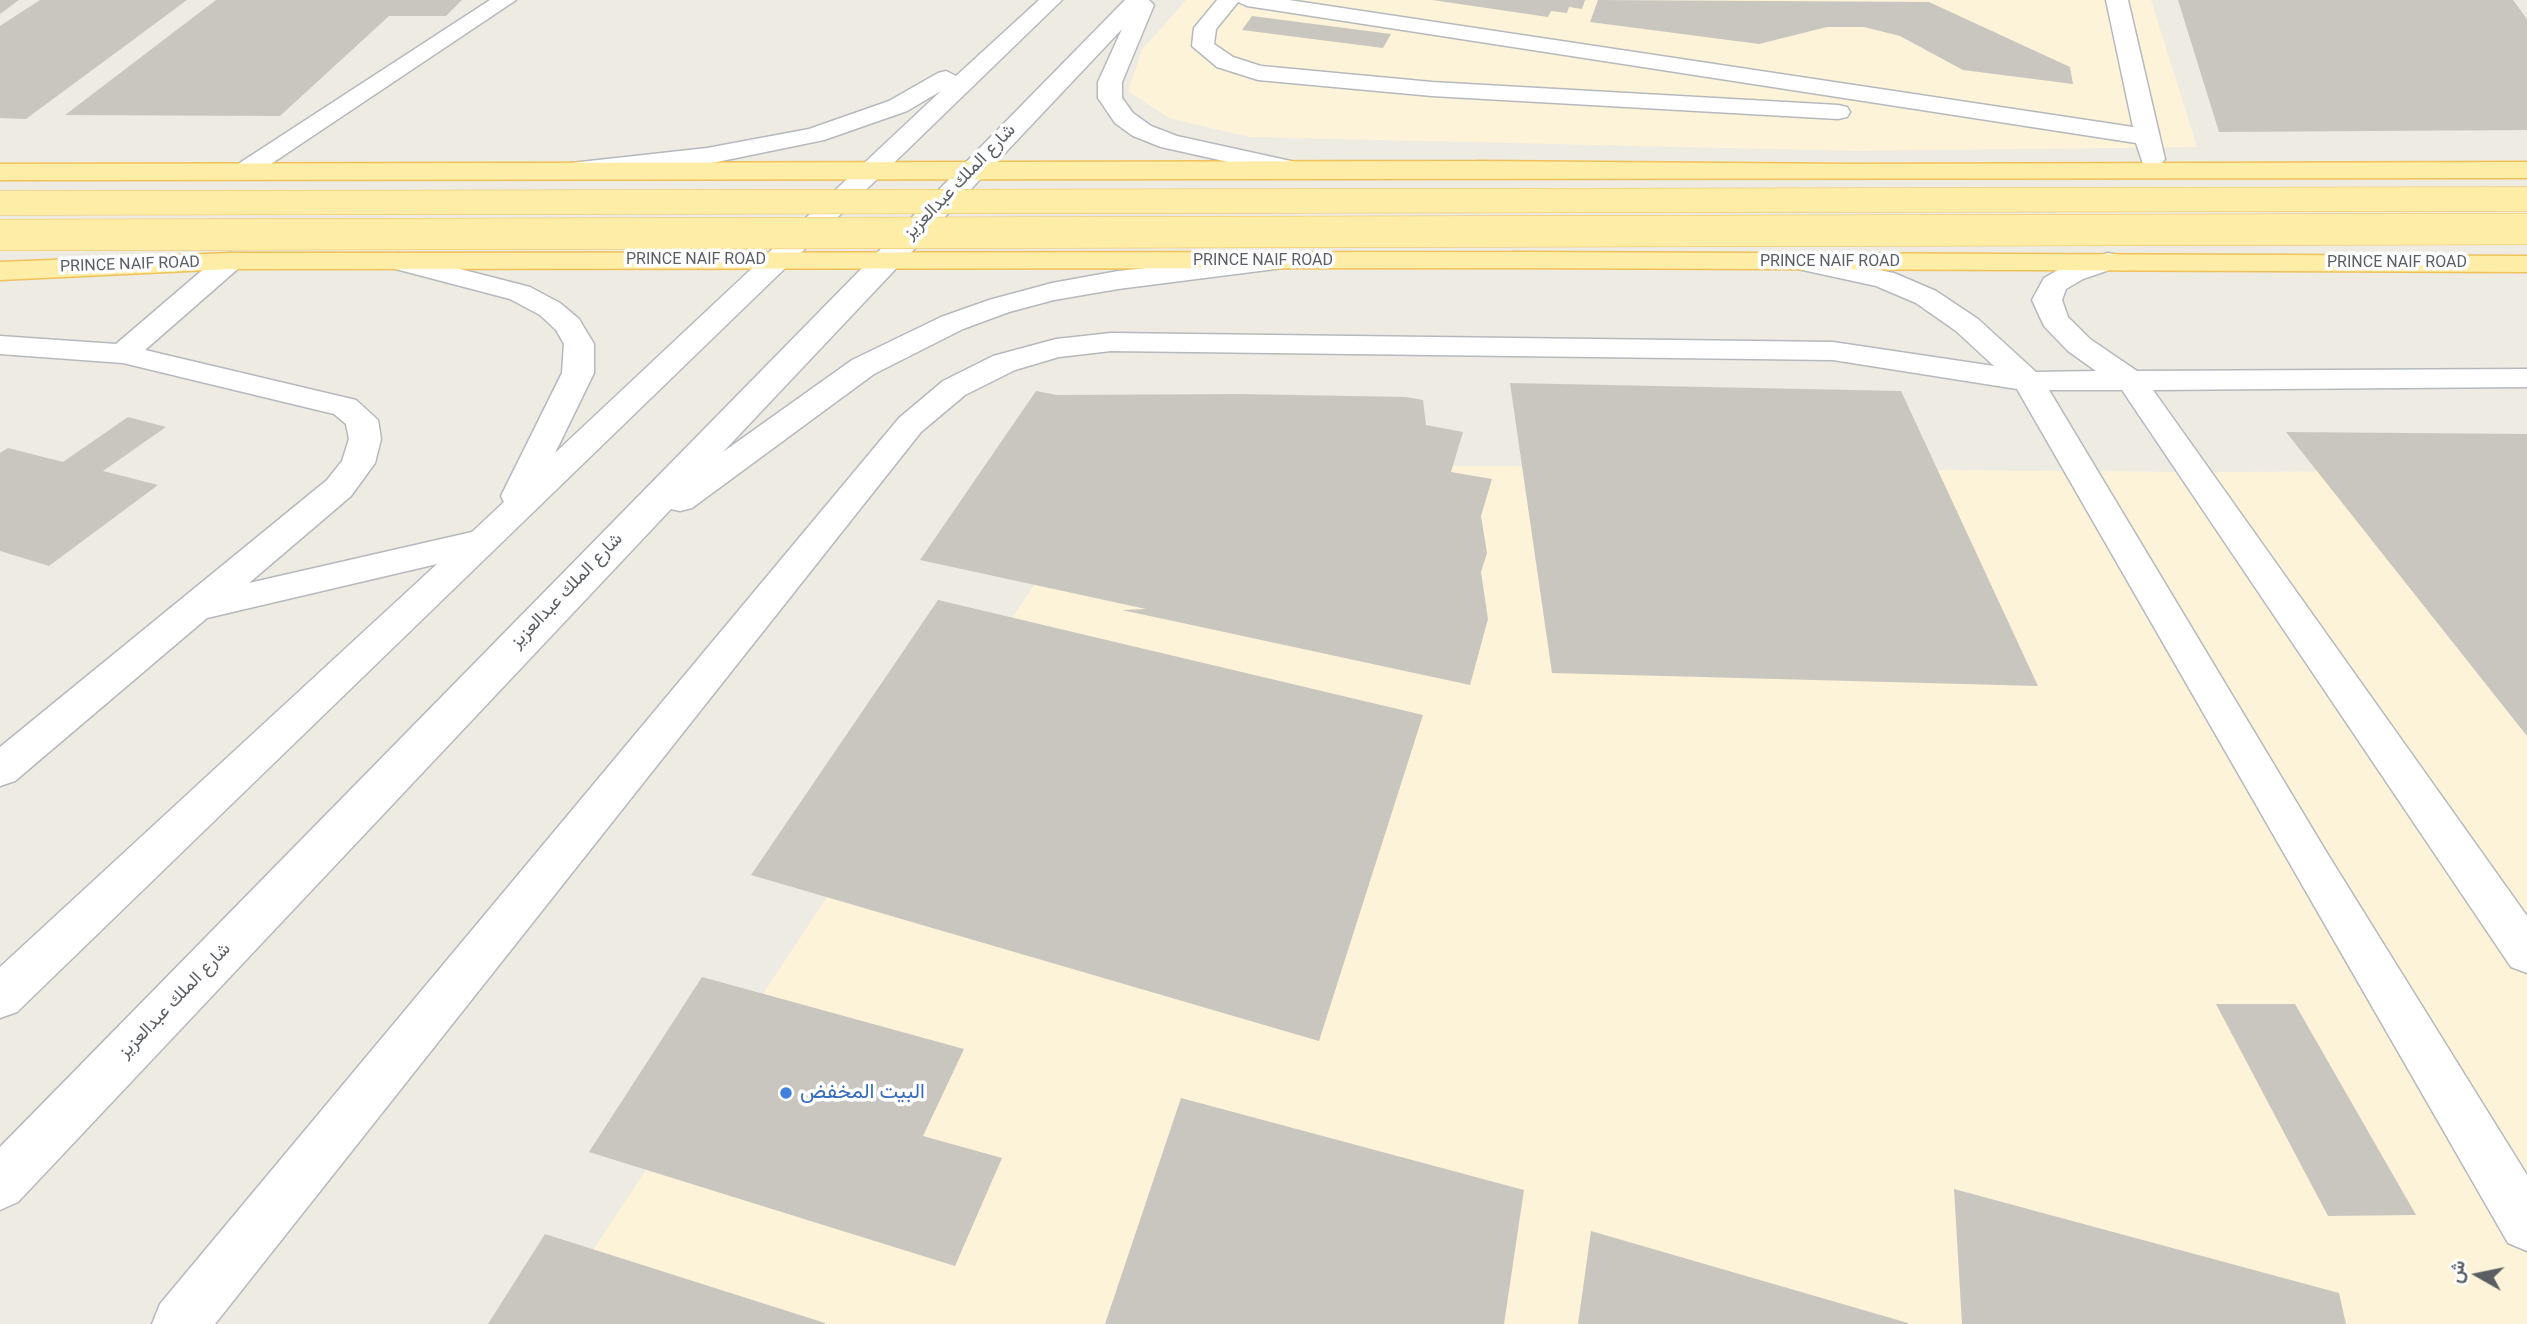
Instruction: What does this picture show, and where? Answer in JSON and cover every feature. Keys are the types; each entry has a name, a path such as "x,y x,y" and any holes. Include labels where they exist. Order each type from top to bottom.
{"main road":[{"path":"1477,169 1405,176 1363,185 1354,198 1357,211 1368,225 1403,236 1513,260"},
{"path":"0,172 2527,170"},
{"path":"0,203 2527,199"},
{"path":"0,236 2527,229"},
{"name":"PRINCE NAIF ROAD","path":"0,271 230,261 1513,260 2527,264"}],"street":[{"path":"244,171 505,0"},
{"path":"0,997 496,530 869,170 1051,0"},
{"name":"شارع الملك عبدالعزيز","path":"0,1184 884,260 1137,0"},
{"path":"1145,0 1110,82 1110,98 1124,118 1142,131 1170,142 1300,170"},
{"path":"1228,0 1205,28 1203,46 1225,62 1258,72 1407,87 1652,103 2045,121"},
{"path":"1247,0 2147,137"},
{"path":"2117,0 2155,171"},
{"path":"545,171 707,156 815,135 898,106 1002,46"},
{"path":"123,354 230,261"},
{"path":"196,607 496,530 578,373 579,344 568,325 550,309 520,293 398,261"},
{"path":"598,559 863,367 952,323 999,306 1052,292 1118,280 1281,261"},
{"path":"2108,261 2073,272 2054,284 2048,300 2054,320 2079,345 2133,382 2527,953"},
{"path":"1808,263 1884,279 1926,296 1966,325 2028,381 2305,854 2527,1223"},
{"path":"180,1324 910,425 954,388 1004,363 1056,348 1111,342 1833,351 2028,381 2527,378"},
{"path":"0,345 123,354 345,407 362,420 365,439 358,463 340,488 196,607 8,754"}],"shaded area":[{"path":"1186,0 2151,0 2197,147 1857,151 1249,137 1169,118 1128,91 1142,50"},
{"path":"1115,463 2186,472 2527,471 2527,1324 544,1324"}],"building":[{"path":"0,0 19,0 0,14"},
{"path":"40,0 187,0 26,119 0,118 0,26"},
{"path":"216,0 462,0 446,16 389,16 280,116 65,115"},
{"path":"1432,0 1585,0 1582,9 1569,7 1567,13 1551,11 1548,17"},
{"path":"1598,0 1929,2 2070,67 2073,84 1963,70 1900,36 1864,27 1827,27 1759,44 1590,22"},
{"path":"2178,0 2513,0 2527,19 2527,130 2219,132"},
{"path":"1252,16 1391,34 1383,48 1242,30"},
{"path":"1510,383 1901,391 2038,686 1552,673"},
{"path":"1036,391 1057,395 1240,394 1406,397 1423,400 1426,425 1463,432 1451,472 1492,479 1481,516 1487,553 1481,572 1488,619 1470,685 1122,610 1146,609 920,560"},
{"path":"128,417 166,427 103,471 158,485 49,566 0,551 0,453 8,448 63,462"},
{"path":"2286,432 2527,434 2527,736"},
{"path":"938,600 1423,715 1319,1041 751,875"},
{"name":"البيت المخفض","path":"702,977 964,1049 923,1136 1002,1158 955,1266 589,1152"},
{"path":"2216,1004 2295,1004 2416,1215 2328,1216"},
{"path":"1181,1098 1524,1190 1504,1324 1105,1324"},
{"path":"1954,1189 2339,1293 2346,1324 1962,1324"},
{"path":"1591,1231 1908,1323 1908,1324 1578,1324"},
{"path":"545,1234 825,1323 825,1324 488,1324"}],"place":[{"name":"البيت المخفض","path":"786,1093"}]}
